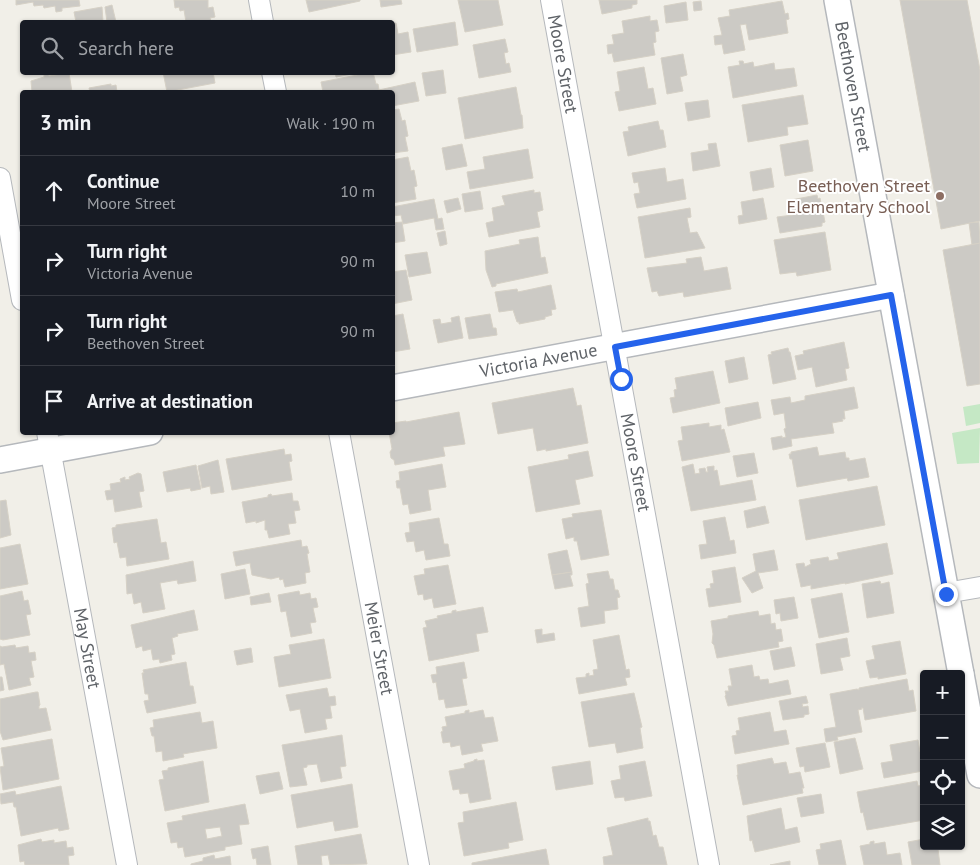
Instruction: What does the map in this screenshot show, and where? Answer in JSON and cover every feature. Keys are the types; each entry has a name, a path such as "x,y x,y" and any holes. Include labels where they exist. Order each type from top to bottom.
{"street":[{"path":"259,0 263,20"},
{"name":"Moore Street","path":"551,0 709,865"},
{"name":"Beethoven Street","path":"837,0 960,670"},
{"path":"273,75 276,90"},
{"path":"0,178 20,289"},
{"name":"Victoria Avenue","path":"395,387 891,295"},
{"path":"0,460 49,442 120,435"},
{"name":"Meier Street","path":"340,435 419,865"},
{"name":"May Street","path":"49,442 127,865"},
{"path":"946,594 980,587"},
{"name":"Beethoven Street","path":"965,695 980,776"}],"green space":[{"path":"980,404 980,423 966,426 963,407"},
{"path":"980,428 979,463 957,464 952,433"}],"building":[{"path":"16,0 79,0 80,6 62,8 62,11 56,12 55,6 44,8 43,5 34,6 33,2 16,5"},
{"path":"174,0 208,0 208,8 213,7 215,17 210,18 211,20 186,20 184,10 180,11 179,7 175,8"},
{"path":"306,0 360,0 360,1 309,12"},
{"path":"380,0 401,0 402,4 381,7"},
{"path":"458,0 498,0 503,25 465,32"},
{"path":"599,0 637,0 637,4 632,5 632,8 602,14"},
{"path":"900,0 967,0 980,70 980,221 941,229"},
{"path":"701,1 702,10 694,11 693,2"},
{"path":"782,1 785,14 788,13 789,19 786,20 788,33 749,40 746,24 740,25 745,50 724,54 722,44 715,45 714,36 722,35 718,18 730,16 729,10"},
{"path":"686,2 688,20 666,23 664,6"},
{"path":"112,5 116,20 107,20 105,7"},
{"path":"102,7 103,20 76,20 74,12"},
{"path":"650,16 650,21 657,20 659,31 655,32 656,42 653,43 655,55 614,62 612,53 608,54 607,45 614,44 612,35 624,33 622,21"},
{"path":"455,22 458,45 417,52 413,29"},
{"path":"395,23 398,34 408,32 411,52 395,55"},
{"path":"505,39 508,52 504,53 506,64 509,63 511,72 479,78 473,45"},
{"path":"683,54 687,75 680,77 683,91 667,94 661,58"},
{"path":"739,61 743,61 744,64 753,62 754,67 774,63 775,70 794,68 797,86 733,98 728,67 740,65"},
{"path":"644,67 648,89 653,88 656,104 619,111 615,92 620,91 617,72"},
{"path":"443,70 446,93 426,96 422,73"},
{"path":"44,75 69,75 72,90 32,90 31,81 44,77"},
{"path":"164,75 214,75 215,83 178,90 167,90"},
{"path":"357,75 374,75 379,90 323,90 321,82"},
{"path":"415,82 419,101 395,105 395,90 379,90"},
{"path":"111,84 111,86 116,85 117,90 90,90 89,88"},
{"path":"516,87 523,128 465,139 458,98"},
{"path":"803,95 808,124 787,127 788,135 748,142 742,105"},
{"path":"708,100 710,117 688,121 685,103"},
{"path":"399,109 402,121 405,120 408,136 405,137 408,151 395,153 395,110"},
{"path":"658,121 660,130 663,130 666,147 628,156 623,132 629,131 628,127"},
{"path":"808,140 813,171 785,176 780,145"},
{"path":"716,143 720,166 693,171 691,153 709,150 708,144"},
{"path":"462,144 467,166 446,170 442,148"},
{"path":"528,149 533,178 470,189 467,172 485,169 483,157"},
{"path":"408,157 411,171 414,170 417,186 414,187 416,199 395,202 395,159"},
{"path":"665,168 667,182 683,179 686,199 637,208 634,194 640,193 638,182 634,183 632,173"},
{"path":"771,168 774,187 753,191 750,172"},
{"path":"534,190 534,193 540,192 543,210 537,212 540,227 489,237 486,223 494,221 492,208 505,205 502,196"},
{"path":"480,191 483,209 465,212 462,194"},
{"path":"817,195 818,199 820,198 822,209 819,209 820,212 823,212 825,222 822,223 822,226 780,233 777,217 793,215 791,200"},
{"path":"458,198 461,209 447,213 444,201"},
{"path":"763,198 767,219 739,224 738,216 743,215 741,202"},
{"path":"434,199 438,219 442,218 444,229 436,230 434,218 403,224 401,215 395,216 395,206"},
{"path":"690,208 691,217 687,218 690,233 697,232 705,248 645,258 638,217"},
{"path":"402,222 405,241 395,243 395,223"},
{"path":"979,222 980,243 972,245 969,223"},
{"path":"445,231 447,244 440,246 437,233"},
{"path":"825,232 831,270 797,276 796,272 780,274 774,240"},
{"path":"538,237 541,258 545,257 548,273 496,284 496,286 492,287 486,270 485,251 520,244 519,240"},
{"path":"980,243 980,384 967,386 943,250"},
{"path":"427,252 431,273 409,277 405,255"},
{"path":"701,257 704,271 727,267 731,289 684,297 683,292 659,296 657,291 652,292 647,268 687,263 686,259"},
{"path":"406,270 412,300 395,303 395,272"},
{"path":"551,285 556,309 551,310 552,315 545,317 545,319 519,324 513,310 499,312 495,292 517,289 518,292"},
{"path":"403,314 410,349 395,352 395,315"},
{"path":"490,314 493,328 496,328 497,335 469,339 465,318"},
{"path":"459,316 463,338 438,343 433,320 440,319 441,324 452,322 451,318"},
{"path":"844,342 849,368 845,369 847,380 816,387 812,367 798,370 795,356 804,354 803,351"},
{"path":"788,348 796,379 773,384 768,355 772,354 771,352"},
{"path":"744,357 748,379 729,383 725,361"},
{"path":"713,371 720,403 673,413 670,398 675,397 674,390 677,389 675,378"},
{"path":"854,387 858,408 844,411 845,419 842,419 843,421 832,423 834,433 791,439 792,446 773,450 771,438 786,437 784,429 786,428 784,413 774,415 771,400 790,397 791,403 805,400 805,396"},
{"path":"573,388 577,406 581,405 588,443 537,451 533,428 498,434 492,403"},
{"path":"758,402 761,418 728,426 725,408"},
{"path":"459,412 465,444 443,447 445,456 395,465 394,460 391,458 390,452 392,449 390,435 395,435 395,423"},
{"path":"709,423 709,427 721,425 721,430 724,429 730,452 682,461 678,441 683,440 681,427"},
{"path":"817,447 819,456 845,452 846,458 849,458 849,461 865,458 869,477 848,481 847,478 797,487 792,459 790,459 789,454"},
{"path":"284,449 285,455 291,454 292,461 289,462 292,480 232,490 226,459"},
{"path":"588,451 593,476 575,480 580,504 536,512 528,467 569,459 568,455"},
{"path":"754,453 758,473 737,477 733,456"},
{"path":"218,460 224,492 211,494 210,486 202,488 198,466"},
{"path":"442,464 446,487 428,490 431,510 410,514 408,504 403,505 400,488 397,488 396,481 400,480 399,472"},
{"path":"693,464 695,474 700,473 699,469 705,468 706,472 708,472 707,467 714,466 714,471 717,470 720,486 752,480 756,500 691,511 682,467"},
{"path":"196,465 201,489 191,491 190,488 167,492 163,472"},
{"path":"138,473 141,474 144,491 139,492 142,507 115,512 113,499 107,500 105,491 111,490 110,484 121,482 120,479 125,477 125,480 130,479 129,477"},
{"path":"877,486 885,525 806,540 799,500"},
{"path":"292,493 293,501 298,501 300,510 294,511 296,523 288,524 290,534 269,538 267,530 265,530 265,520 256,523 256,521 246,523 242,502 268,497 271,494 272,496"},
{"path":"6,500 11,535 0,538 0,501"},
{"path":"765,506 769,523 747,528 744,511"},
{"path":"601,510 609,555 581,560 577,541 574,541 574,537 566,539 562,519 573,517 572,514"},
{"path":"725,517 730,541 734,540 736,553 701,559 699,545 707,544 703,521"},
{"path":"439,518 444,544 448,544 450,556 426,560 424,550 416,552 414,541 407,542 405,533 410,532 409,523"},
{"path":"157,519 161,543 166,542 169,559 127,566 126,557 120,558 117,542 114,543 112,528 116,527 116,525"},
{"path":"301,540 302,547 307,546 309,553 307,554 310,572 305,573 306,583 285,587 283,579 280,580 279,577 271,579 252,575 250,563 236,566 233,552"},
{"path":"887,543 893,574 811,589 811,585 801,587 796,564 804,563 805,567 811,564 810,560 828,557 829,561 839,559 837,553"},
{"path":"20,544 28,584 0,589 0,548"},
{"path":"567,550 572,572 552,575 548,554"},
{"path":"774,550 778,570 758,573 763,588 752,593 742,578 756,571 753,554"},
{"path":"193,561 196,581 178,584 177,580 160,583 165,609 143,613 141,602 134,604 132,593 127,594 126,575"},
{"path":"448,565 456,604 434,608 432,598 424,600 423,594 418,595 414,576 425,574 424,569"},
{"path":"735,567 741,602 709,607 706,589 711,588 710,584 714,583 712,571"},
{"path":"245,569 250,594 225,599 221,574"},
{"path":"608,571 610,579 613,579 615,590 618,590 620,597 617,598 618,609 604,611 605,623 581,627 578,608 589,606 586,584 589,583 587,574"},
{"path":"572,572 572,575 570,575 573,586 555,589 552,575"},
{"path":"880,581 881,584 889,582 894,613 867,618 862,584"},
{"path":"22,591 24,601 28,600 31,614 26,615 30,635 0,639 0,596"},
{"path":"299,591 300,595 310,593 311,599 316,598 318,607 313,608 316,622 310,623 312,633 291,637 286,611 281,612 278,595"},
{"path":"269,593 271,602 251,605 250,597"},
{"path":"842,593 849,632 819,638 811,599"},
{"path":"794,597 798,618 781,621 780,613 776,614 774,600"},
{"path":"483,607 488,632 476,634 479,651 429,661 423,628 427,627 425,621 438,618 437,616 452,613 452,611 456,610 456,612"},
{"path":"194,610 198,630 177,634 178,636 172,638 175,654 171,655 172,660 160,663 159,659 153,660 151,649 143,651 142,646 136,648 131,625"},
{"path":"758,611 759,616 770,614 771,624 775,623 776,630 781,629 783,641 778,642 779,647 717,658 712,643 711,621"},
{"path":"542,629 542,635 554,633 555,640 537,643 535,630"},
{"path":"619,635 626,670 629,669 630,677 625,678 627,685 579,694 576,678 586,677 586,674 589,673 589,676 594,675 593,670 598,669 593,640"},
{"path":"847,638 850,656 840,658 843,670 821,674 816,644"},
{"path":"324,639 331,678 279,687 274,657 291,654 289,645"},
{"path":"900,641 906,674 878,679 878,677 870,678 866,661 875,659 872,646"},
{"path":"15,645 16,648 28,646 29,653 35,652 36,660 31,661 34,677 29,678 31,685 9,690 4,664 0,665 0,646"},
{"path":"791,647 795,666 774,670 770,651"},
{"path":"251,648 253,662 237,665 234,651"},
{"path":"186,662 190,686 193,686 196,703 147,713 144,701 149,700 148,694 145,694 143,670"},
{"path":"464,662 467,678 462,679 467,705 446,708 444,699 439,700 436,682 433,683 431,675 437,674 436,667"},
{"path":"752,665 754,677 759,676 760,680 768,679 769,684 788,680 791,694 728,706 725,691 729,691 728,686 732,686 729,669"},
{"path":"0,677 2,677 4,690 0,691"},
{"path":"907,679 909,691 913,690 916,711 865,720 863,708 861,708 858,710 862,732 837,737 838,740 826,742 824,729 836,727 830,694 859,690 859,688"},
{"path":"327,688 329,697 335,696 336,705 330,706 332,718 325,719 327,729 305,733 300,709 290,711 286,695"},
{"path":"38,692 39,709 46,708 51,730 3,740 0,731 0,699"},
{"path":"634,693 642,727 640,728 643,748 617,753 615,743 589,747 581,702"},
{"path":"806,696 808,703 802,704 803,707 808,706 809,714 804,715 804,717 783,720 779,701"},
{"path":"469,710 469,713 483,710 485,718 493,717 498,741 481,744 483,751 462,755 460,745 451,747 450,742 443,743 441,732 443,731 442,727 447,726 445,717 465,713 465,711"},
{"path":"200,712 202,723 213,721 217,748 183,754 184,757 163,761 162,751 156,752 154,736 152,736 150,728 154,727 153,720"},
{"path":"770,712 774,732 786,730 789,744 735,754 732,736 737,735 736,731 740,730 738,718"},
{"path":"342,735 346,766 340,767 342,778 321,782 317,764 307,765 307,767 303,768 307,785 290,787 282,745"},
{"path":"855,738 863,769 840,774 834,742"},
{"path":"52,739 59,779 3,790 0,767 4,766 1,748"},
{"path":"918,740 920,772 884,778 881,763 893,761 890,745"},
{"path":"825,743 830,767 805,772 804,766 800,767 796,748"},
{"path":"772,758 774,764 786,762 789,774 800,772 804,788 802,788 803,793 743,805 737,765"},
{"path":"477,759 477,761 484,760 491,799 470,803 468,793 460,794 459,789 453,790 449,771 465,768 464,764"},
{"path":"203,761 209,802 165,811 159,780 164,779 162,771"},
{"path":"590,761 593,784 556,790 552,767"},
{"path":"645,761 652,796 625,801 624,797 615,798 611,781 621,779 619,766"},
{"path":"279,772 283,789 260,794 256,776"},
{"path":"917,781 918,786 920,786 920,821 867,830 857,792"},
{"path":"352,784 358,827 335,831 333,821 297,828 291,795"},
{"path":"61,786 69,829 59,831 58,828 21,836 16,807 14,807 13,802 1,804 0,794 15,791 16,795"},
{"path":"821,794 824,813 801,817 797,798"},
{"path":"516,802 523,840 508,843 509,848 464,856 458,823 464,822 463,812"},
{"path":"245,804 249,824 239,825 242,844 225,847 225,850 185,857 183,847 178,848 177,842 171,843 167,823 183,820 182,816","holes":["220,827 222,836 207,839 205,829"]},
{"path":"781,808 785,830 797,827 800,842 755,852 752,840 750,841 747,816"},
{"path":"648,818 653,836 656,835 659,847 663,847 667,865 604,865 603,857 613,855 607,828"},
{"path":"361,834 367,864 330,865 328,855 321,856 322,865 298,865 295,846"},
{"path":"41,839 42,842 54,840 54,843 66,841 67,848 73,847 74,855 68,856 69,865 25,865 24,861 20,862 18,845"},
{"path":"841,840 846,865 819,865 816,850 821,849 820,844"},
{"path":"920,840 920,850 938,850 940,865 912,865 908,842"},
{"path":"874,841 874,844 885,842 887,855 900,853 902,865 864,865 860,846"},
{"path":"268,846 271,865 257,865 256,858 253,859 251,849"},
{"path":"546,849 549,865 472,865 472,863"},
{"path":"214,855 215,859 230,856 231,865 191,865 203,861 203,858"},
{"path":"790,861 790,865 770,865"}],"place":[{"name":"Beethoven Street Elementary School","path":"940,196"}],"route":[{"path":"621,379 615,347 891,295 946,594"}]}
